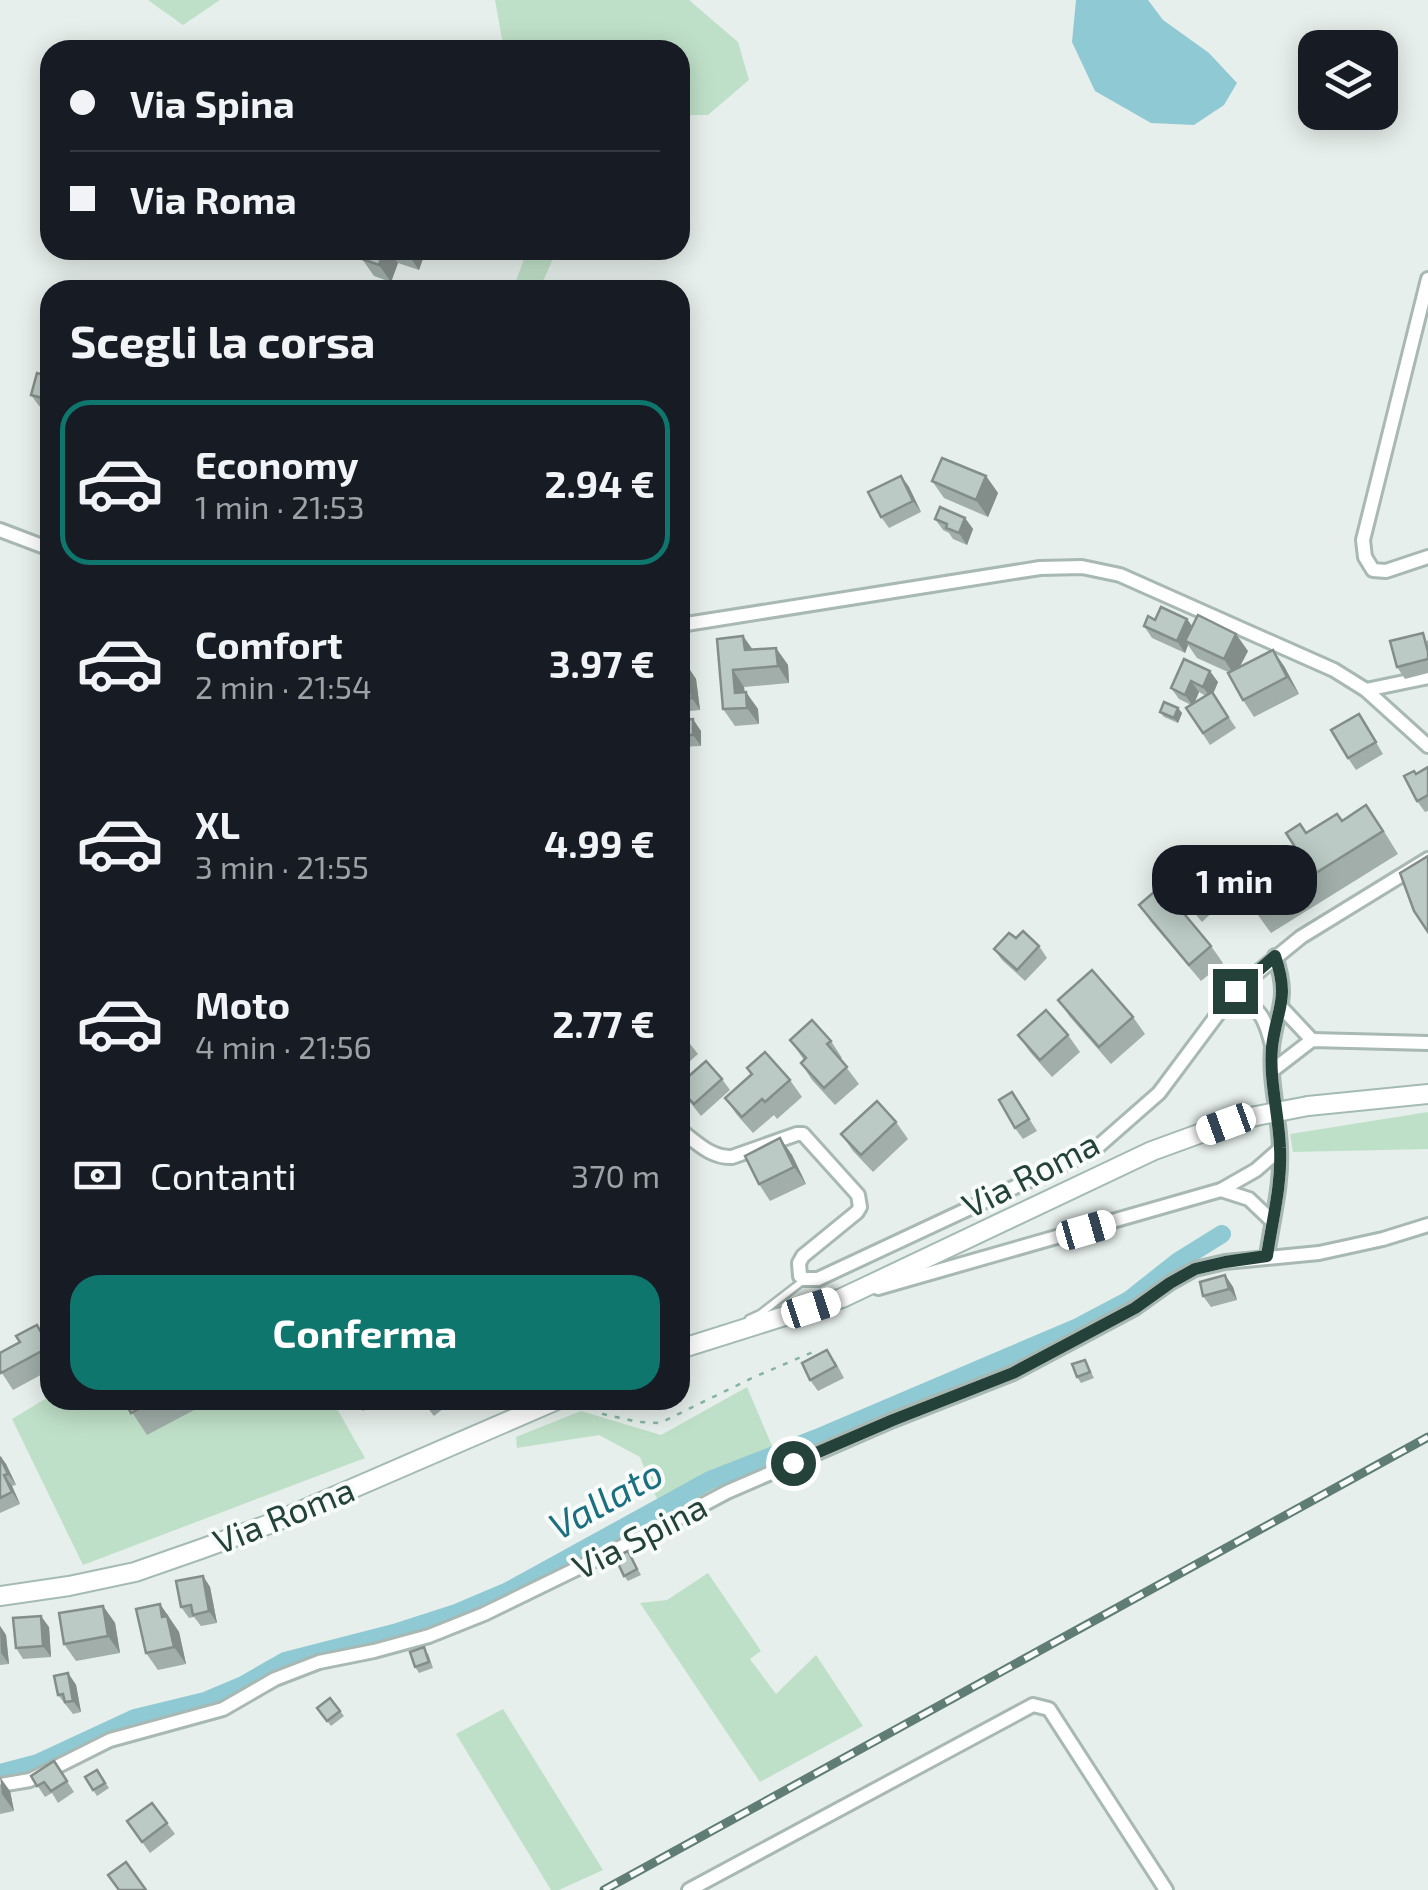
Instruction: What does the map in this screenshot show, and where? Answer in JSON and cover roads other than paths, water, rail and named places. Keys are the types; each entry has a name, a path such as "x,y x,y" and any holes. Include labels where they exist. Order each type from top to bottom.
{"main road":[{"path":"690,1345 842,1298 1152,1152 1226,1124 1308,1106 1428,1094"},
{"name":"Via Roma","path":"0,1596 135,1572 291,1515 534,1410"}],"street":[{"path":"1428,279 1363,540 1365,557 1373,570 1386,571 1428,557"},
{"path":"0,530 40,546"},
{"path":"690,624 1040,568 1082,567 1138,583 1334,670 1366,690 1428,746"},
{"path":"1366,690 1428,677"},
{"name":"Via Roma","path":"804,1279 818,1279 1094,1150 1159,1093 1235,991 1275,956 1428,859"},
{"path":"1272,1047 1284,983 1275,956"},
{"path":"1235,991 1266,1020 1272,1047 1280,1149 1279,1184 1267,1256"},
{"path":"1282,1008 1312,1040"},
{"path":"1272,1070 1312,1040 1428,1043"},
{"path":"690,1138 722,1157 803,1134 858,1196 857,1212 803,1256 798,1270 804,1279"},
{"path":"842,1298 1221,1190 1256,1170 1280,1149"},
{"path":"1221,1190 1249,1199 1272,1221"},
{"name":"Via Spina","path":"0,1785 30,1780 110,1740 224,1709 274,1680 319,1662 374,1652 484,1614 727,1492 1013,1373 1135,1308 1195,1269 1267,1256 1319,1253 1428,1225"},
{"path":"689,1890 1032,1706 1049,1709 1166,1890"}],"lane":[{"name":"Via Roma","path":"690,1345 760,1314 804,1279"}],"water":[{"path":"1076,0 1148,0 1163,20 1209,53 1237,83 1224,105 1194,125 1151,123 1095,91 1072,42"}],"waterway":[{"name":"Vallato","path":"0,1773 38,1763 135,1718 205,1701 285,1661 394,1633 508,1591 710,1480 1078,1327 1129,1300 1177,1262 1222,1234"}],"railway":[{"path":"604,1890 1428,1437"}]}
